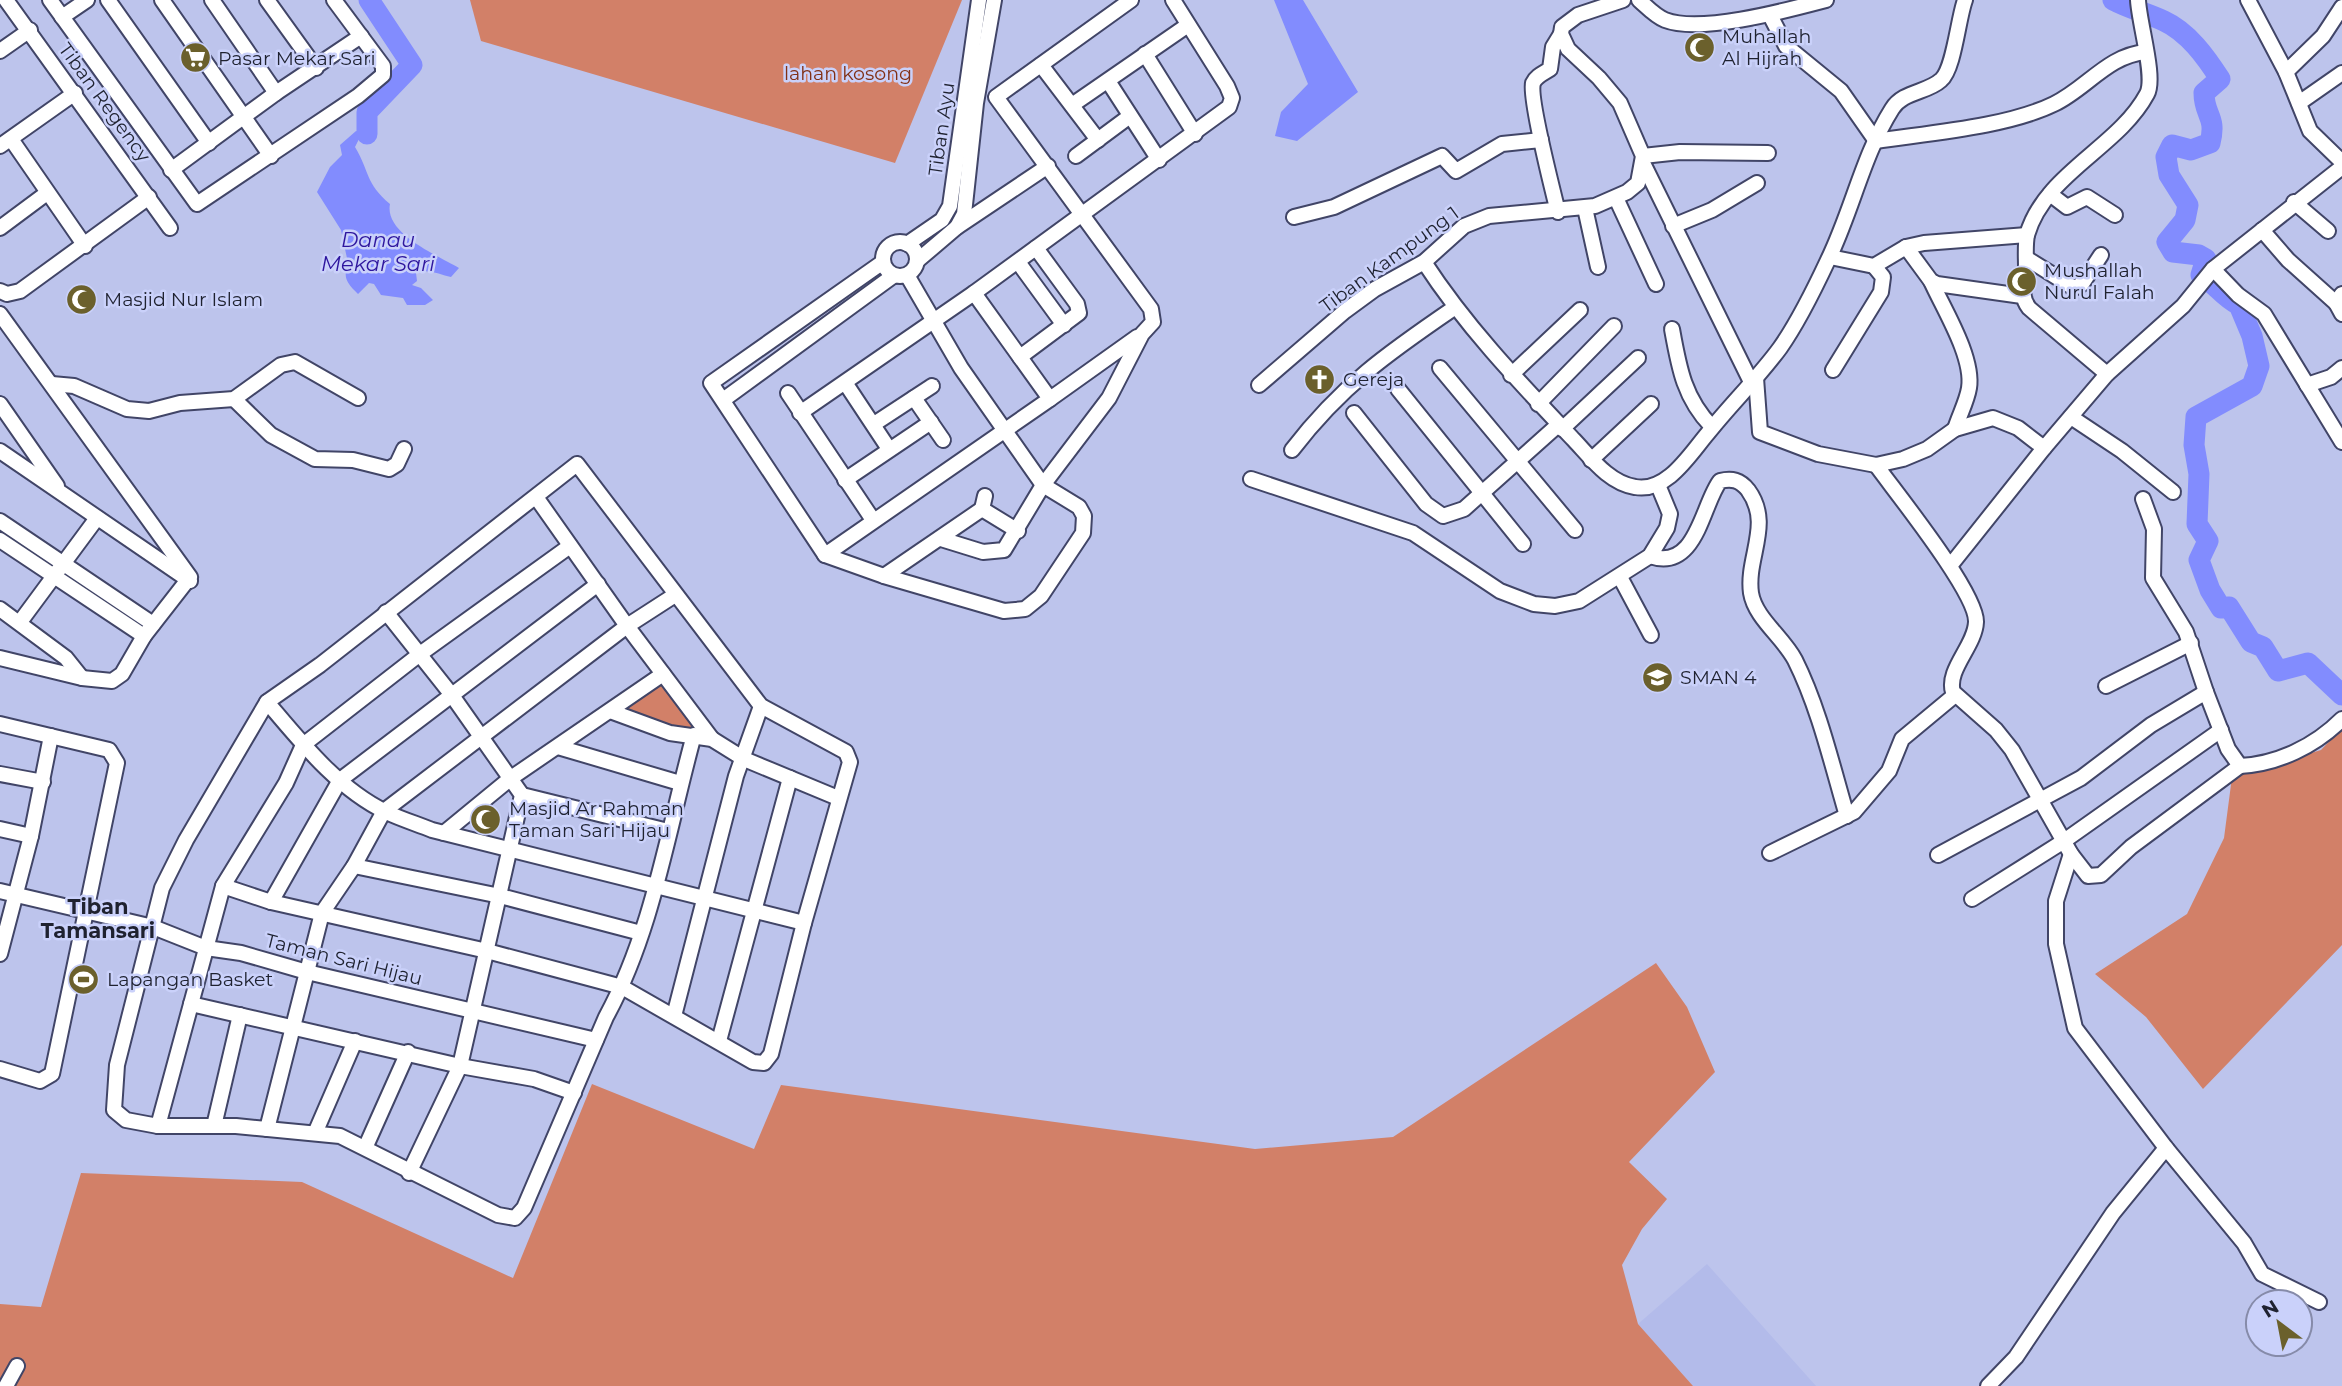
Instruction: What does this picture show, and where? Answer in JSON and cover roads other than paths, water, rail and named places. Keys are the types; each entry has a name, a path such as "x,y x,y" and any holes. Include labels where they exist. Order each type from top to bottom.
{"street":[{"name":"Tiban Regency","path":"6,0 170,228"},
{"path":"50,0 191,199 199,204 358,96 383,75 383,66 334,0"},
{"path":"62,17 87,0"},
{"path":"108,0 209,143"},
{"path":"162,0 271,156"},
{"path":"212,0 276,93"},
{"path":"268,0 316,68"},
{"name":"Tiban Ayu","path":"907,244 942,220 950,206 979,0"},
{"name":"Tiban Ayu","path":"957,227 964,214 976,103 994,0"},
{"path":"976,103 996,97 1131,0"},
{"path":"800,413 846,384 1018,262 1229,107 1231,98 1173,0"},
{"path":"1558,212 1541,140 1533,85 1549,69 1553,47 1562,27 1578,15 1623,0"},
{"path":"1639,0 1656,15 1676,22 1698,24 1770,15 1826,0"},
{"path":"1424,262 1454,308 1511,375 1591,460 1618,482 1636,488 1658,485 1677,468 1780,348 1804,309 1830,257 1876,141 1897,102 1944,78 1949,70 1965,0"},
{"path":"2107,374 2029,308 2022,296 2027,235 2050,194 2133,114 2147,94 2151,82 2138,0"},
{"path":"1950,566 2043,448 2107,374 2168,321 2206,275 2342,164 2309,131 2286,72 2248,0"},
{"path":"2286,72 2323,36 2342,7"},
{"path":"1770,15 1786,46 1841,90 1876,141"},
{"path":"1072,105 1188,24"},
{"path":"0,51 30,30"},
{"path":"1560,34 1568,49 1590,68 1620,103 1673,226 1754,380 1760,432 1818,454 1876,465 1915,454 1955,429 1993,418 2004,420 2043,448"},
{"path":"171,170 276,93 361,36"},
{"path":"1876,141 1978,126 2054,104 2110,64 2146,52"},
{"path":"1145,54 1195,134"},
{"path":"1041,65 1098,140"},
{"path":"2299,103 2342,73"},
{"path":"1108,80 1159,160"},
{"path":"75,93 5,143 47,193 85,246"},
{"path":"825,555 1005,432 1142,334 1153,322 1154,314 996,97"},
{"path":"1076,156 1130,116"},
{"path":"1294,216 1334,207 1442,156 1456,171 1502,144 1541,140"},
{"path":"1644,161 1680,152 1768,153"},
{"name":"Tiban Kampung 1","path":"1259,385 1345,311 1375,289 1424,262 1464,226 1475,220 1499,215 1558,212 1585,208 1616,198 1638,183 1644,161"},
{"path":"723,400 900,275 957,227 1048,166"},
{"path":"1673,226 1712,210 1757,183"},
{"path":"0,228 47,193"},
{"path":"2050,194 2067,207 2087,197 2115,215"},
{"path":"0,291 7,294 20,291 149,197"},
{"path":"1616,198 1656,284"},
{"path":"2294,202 2328,231"},
{"path":"1585,208 1598,267"},
{"path":"2262,230 2288,260 2340,304"},
{"path":"1874,266 1906,247 1931,242 2027,235"},
{"path":"883,262 900,275 1043,485 1079,508 1084,516 1086,528 1034,604 1019,611 1004,611 884,576 825,555 711,383 883,262 887,248 893,244 907,244 916,254 917,261"},
{"path":"1906,247 1931,281 1958,339 1968,372 1969,387 1955,429"},
{"path":"1020,357 1077,315 1079,307 1036,248"},
{"path":"2026,258 2074,288 2082,285 2101,255"},
{"path":"1830,257 1874,266 1883,277 1881,292 1833,370"},
{"path":"1018,262 1063,325"},
{"path":"2206,275 2232,289 2264,314 2342,442"},
{"path":"1931,281 2022,296"},
{"path":"974,293 1050,399"},
{"path":"1292,450 1326,407 1358,377 1454,308"},
{"path":"1511,375 1580,310"},
{"path":"0,314 187,569 190,581"},
{"path":"1538,404 1614,326"},
{"path":"1672,329 1679,372 1687,394 1713,427"},
{"path":"941,539 962,547 997,553 1004,550 1018,531 1043,485 1109,398 1142,334"},
{"path":"1354,413 1436,514 1452,515 1481,494 1638,358"},
{"path":"52,384 92,392 137,411 180,403 234,399 281,365 295,362 358,398"},
{"path":"1440,368 1575,530"},
{"path":"2307,385 2331,377 2342,368"},
{"path":"846,384 889,449"},
{"path":"874,424 932,386"},
{"path":"1398,389 1523,544"},
{"path":"788,393 873,520"},
{"path":"914,398 943,440"},
{"path":"234,399 271,435 315,458 354,460 389,469 397,464 404,449"},
{"path":"0,404 62,494"},
{"path":"1591,460 1651,404"},
{"path":"2071,417 2122,451 2173,492"},
{"path":"845,480 931,422"},
{"path":"0,451 190,581"},
{"path":"223,886 271,902 487,951 622,987 753,1062 764,1063 768,1059 850,762 846,752 761,706 578,464 320,665 267,702 186,840 162,888 117,1065 114,1110 121,1118 158,1126 316,1131 366,1146 409,1173 498,1215 515,1218 524,1208 596,1040 622,987 656,883 694,735"},
{"path":"1876,465 1950,566 1976,612 1972,643 1952,679 1955,695 1996,730 2012,750 2084,874 2096,877 2131,847 2240,766 2268,762 2312,744 2342,719"},
{"path":"1650,556 1661,559 1679,553 1701,527 1720,481 1731,478 1740,482 1748,491 1757,506 1760,532 1751,595 1761,614 1794,658 1808,690 1847,816"},
{"path":"1251,479 1413,533 1500,592 1534,604 1567,605 1620,577 1650,556 1667,528 1670,514 1667,500 1658,485"},
{"path":"536,497 627,626 712,739"},
{"path":"2143,499 2154,529 2153,578 2191,643 2228,749 2240,766"},
{"path":"884,576 941,539 983,502 1018,531"},
{"path":"20,622 97,518"},
{"path":"0,521 153,624"},
{"path":"0,540 144,636"},
{"path":"158,1126 223,886 286,783 303,746 420,654 570,546"},
{"path":"1620,577 1651,635"},
{"path":"0,658 82,678 112,681 121,674 144,636 190,581"},
{"path":"271,902 340,780 598,584"},
{"path":"267,1129 322,913 355,866 384,811 627,626 675,595"},
{"path":"0,609 66,658 82,678"},
{"path":"386,612 452,694 522,795 668,831"},
{"path":"2106,686 2191,643"},
{"path":"444,833 511,778 663,674"},
{"path":"1938,855 2081,778 2151,725 2206,692"},
{"path":"1770,853 1854,812 1889,771 1902,738 1955,695"},
{"path":"267,702 303,746 340,780 384,811 444,833 656,883 804,923"},
{"path":"674,1016 707,897 736,776 761,706"},
{"path":"610,711 670,733 712,739 744,759 838,798"},
{"path":"0,724 109,750 117,763 52,1074 40,1081 0,1069"},
{"path":"1972,899 2067,847 2221,730"},
{"path":"0,954 7,898 31,836 51,736"},
{"path":"558,747 680,783"},
{"path":"0,774 43,782"},
{"path":"719,1041 790,778"},
{"path":"409,1173 460,1066 522,795"},
{"path":"0,829 31,836"},
{"path":"2067,847 2056,901 2056,944 2066,979 2069,1011 2084,1044 2244,1243 2262,1274 2319,1302"},
{"path":"355,866 500,896 640,933"},
{"name":"Taman Sari Hijau","path":"7,898 596,1040"},
{"path":"191,1004 460,1066 534,1079 574,1093"},
{"path":"214,1126 240,1014"},
{"path":"316,1131 355,1041"},
{"path":"366,1146 408,1052"},
{"path":"1988,1386 2016,1357 2112,1213 2166,1148"},
{"path":"6,1386 17,1366"}],"water":[{"path":"1274,0 1303,0 1358,92 1297,141 1275,136 1281,112 1308,84"},
{"name":"Danau Mekar Sari","path":"356,131 367,134 360,137 355,147 376,190 390,204 390,215 395,225 415,243 459,268 451,277 430,272 416,273 417,281 412,285 421,288 433,300 425,305 407,305 403,298 381,295 374,284 369,283 358,294 347,280 348,263 341,230 317,192 330,167 342,155 340,145"}],"waterway":[{"path":"367,134 367,112 412,65 369,0"},
{"path":"2113,0 2173,26 2189,38 2220,79 2204,93 2212,127 2210,143 2191,150 2172,145 2166,157 2169,175 2188,205 2185,220 2167,242 2173,252 2199,255 2206,259 2201,275 2239,305 2252,336 2259,366 2252,386 2196,417 2194,445 2199,474 2197,524 2208,541 2199,560 2210,590 2221,608 2229,607 2251,642 2263,647 2278,671 2308,663 2342,695"}],"place":[{"name":"Muhallah Al Hijrah","path":"1699,47"},
{"name":"Pasar Mekar Sari","path":"195,58"},
{"name":"Mushallah Nurul Falah","path":"2021,281"},
{"name":"Masjid Nur Islam","path":"81,299"},
{"name":"Gereja","path":"1320,379"},
{"name":"SMAN 4","path":"1657,677"},
{"name":"Masjid Ar Rahman Taman Sari Hijau","path":"486,819"},
{"name":"Lapangan Basket","path":"84,979"}],"district":[{"name":"Tiban Tamansari","path":"98,919"}],"park label":[{"name":"lahan kosong","path":"848,73"}]}
